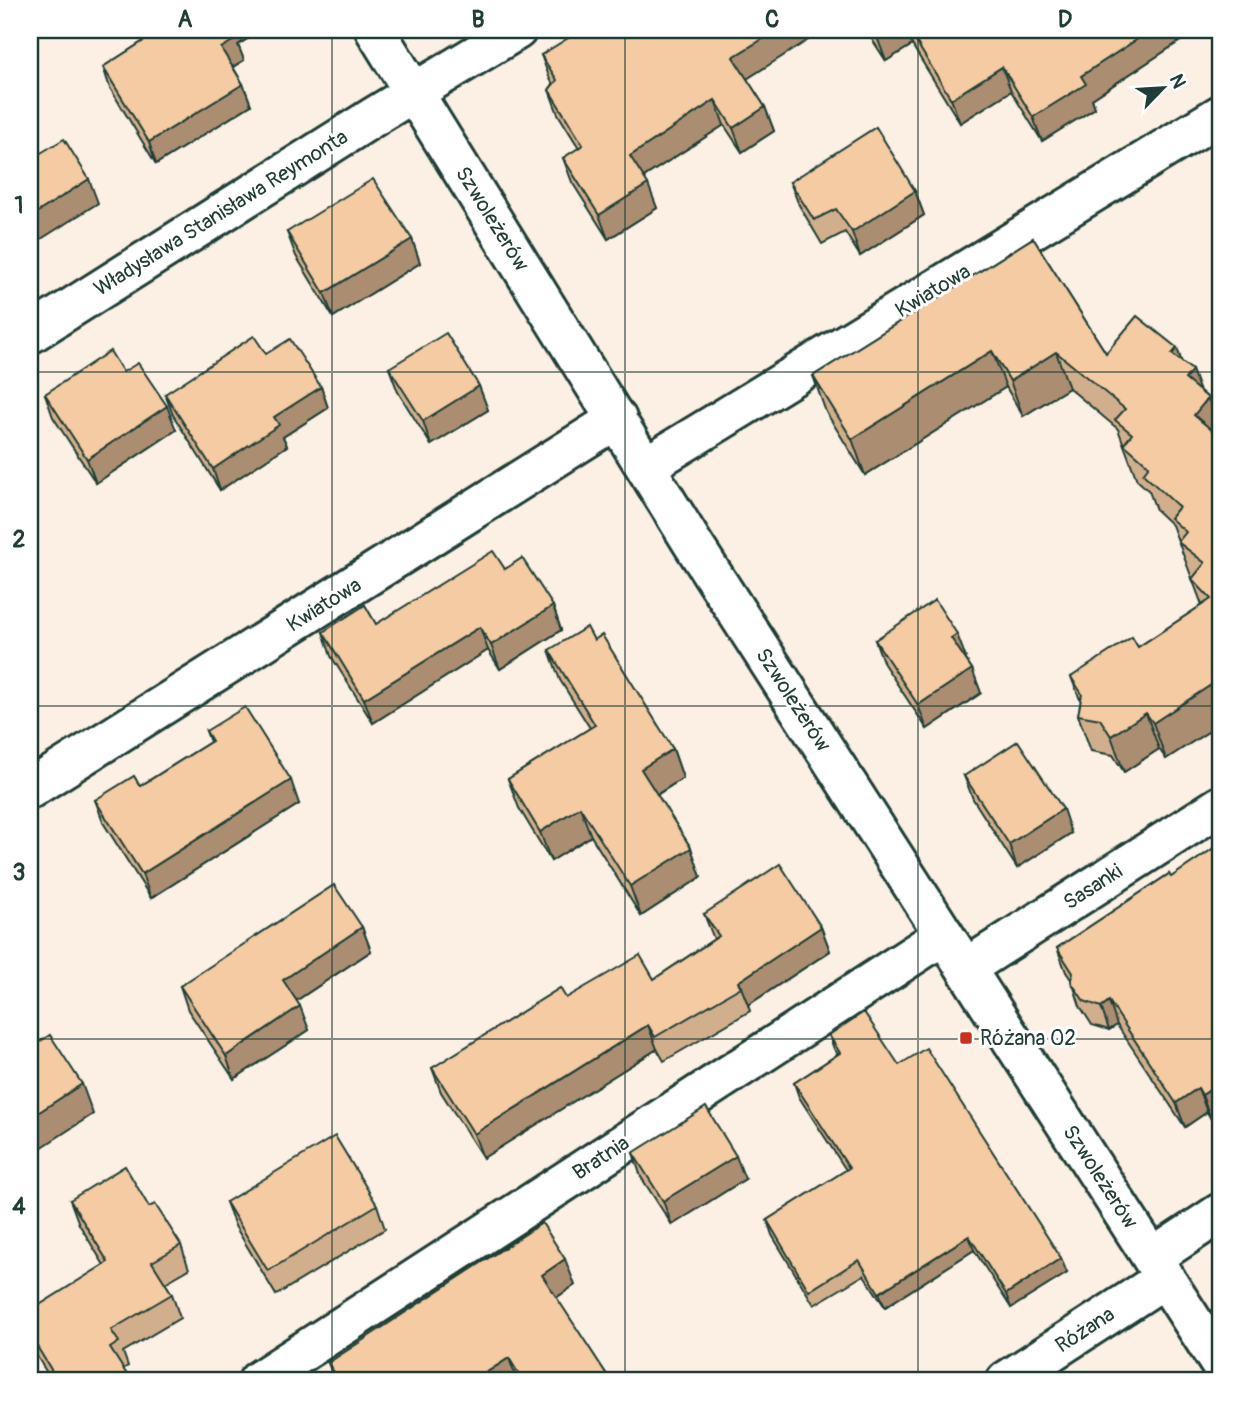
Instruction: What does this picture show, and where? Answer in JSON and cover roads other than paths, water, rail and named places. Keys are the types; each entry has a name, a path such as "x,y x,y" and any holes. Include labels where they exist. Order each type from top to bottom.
{"street":[{"name":"Szwoleżerów","path":"375,30 693,544 1220,1364"},
{"name":"Władysława Stanisława Reymonta","path":"30,334 517,30"},
{"name":"Kwiatowa","path":"646,466 1220,115"},
{"name":"Kwiatowa","path":"30,789 617,419"},
{"name":"Sasanki","path":"966,968 1220,806"},
{"name":"Bratnia","path":"258,1381 944,935"},
{"name":"Różana","path":"1006,1381 1158,1268 1220,1213"}],"place":[{"name":"Różana 02","path":"966,1038"}]}
